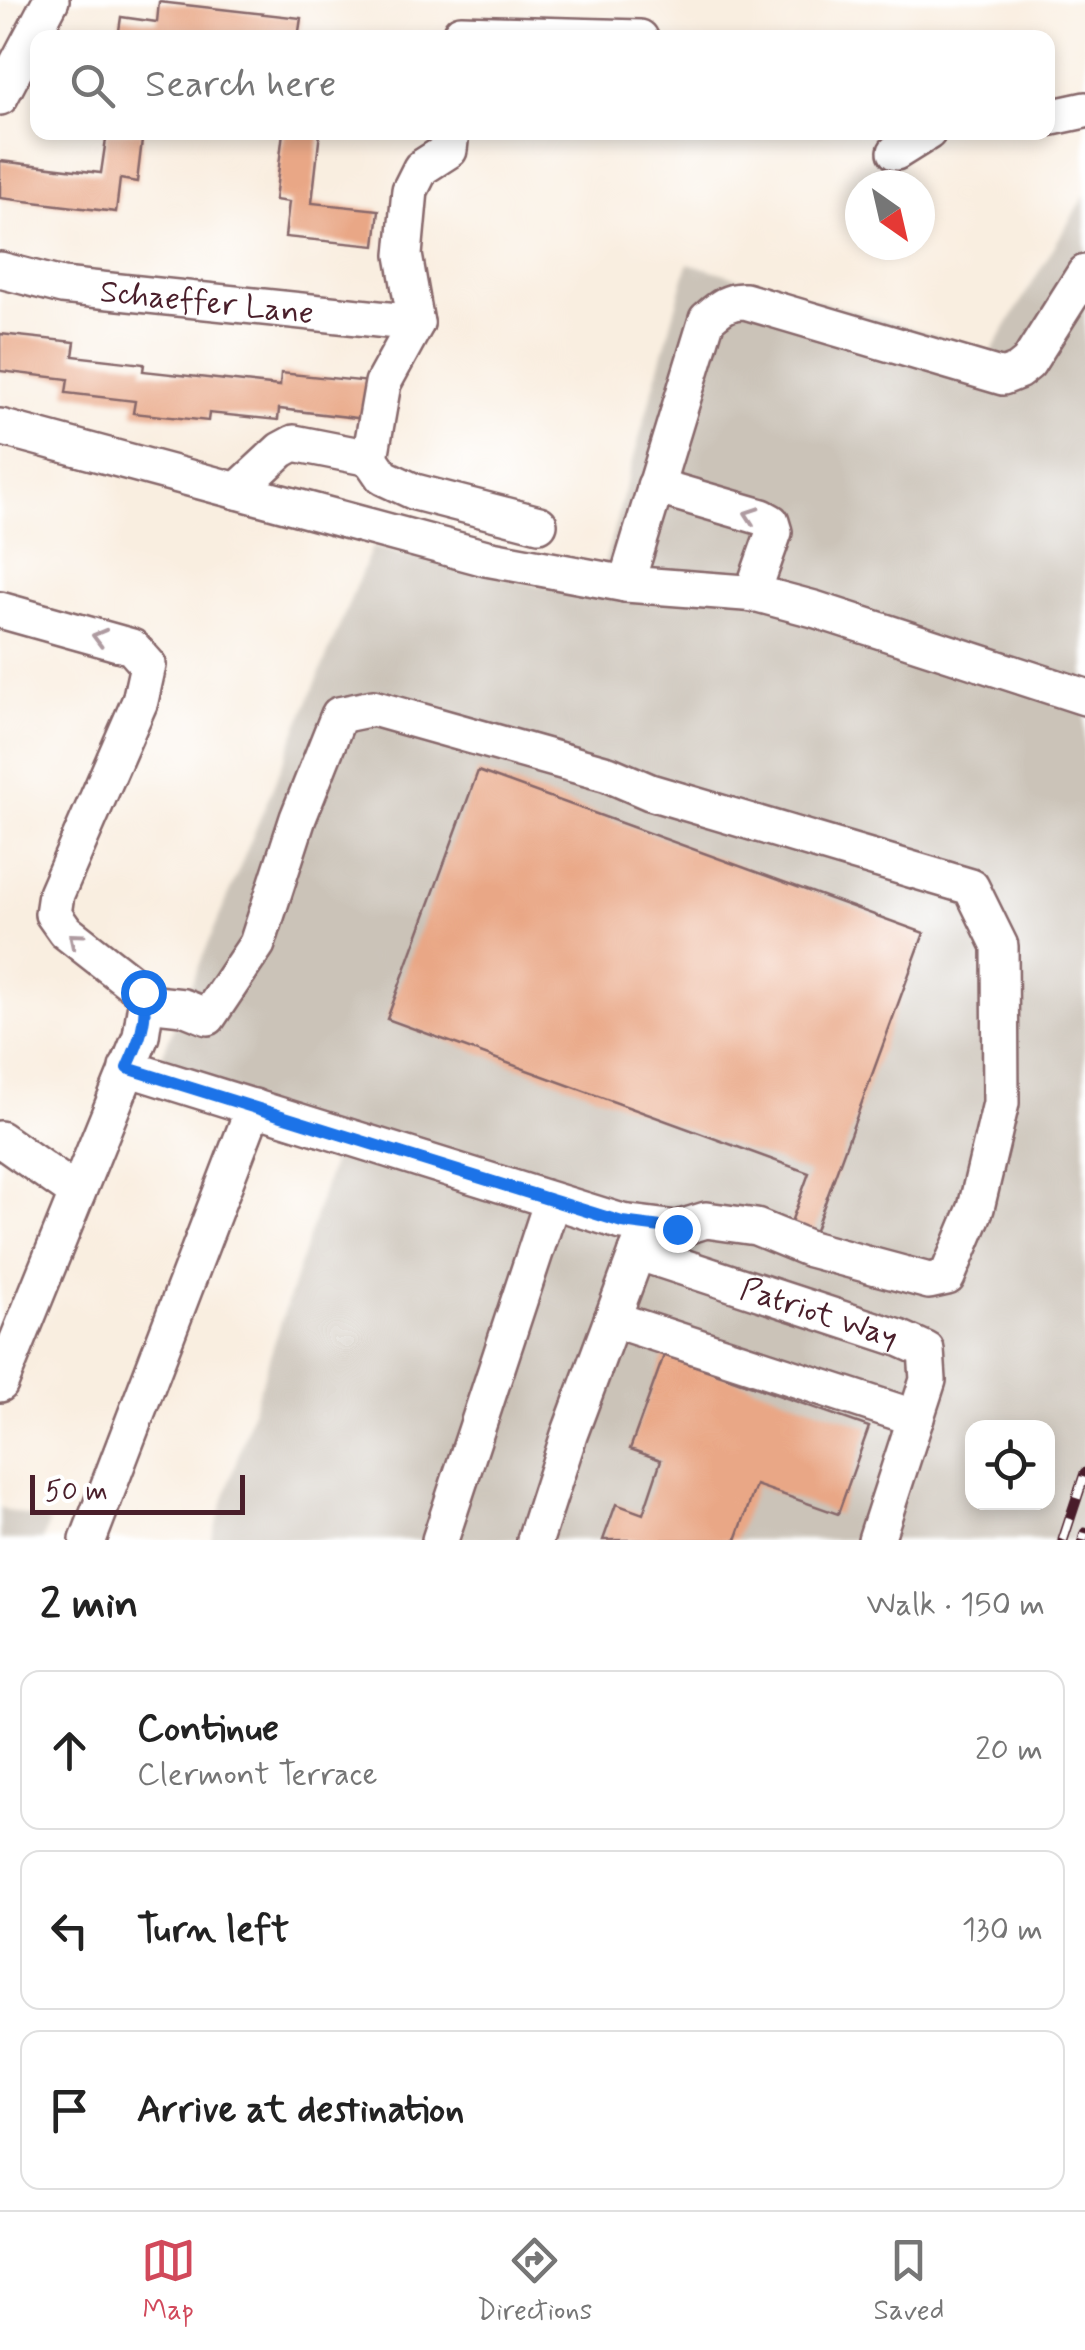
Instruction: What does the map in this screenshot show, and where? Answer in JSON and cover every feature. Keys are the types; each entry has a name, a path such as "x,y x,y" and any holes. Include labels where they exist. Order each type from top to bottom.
{"street":[{"path":"35,30 51,0"},
{"path":"0,97 30,40"},
{"path":"1055,116 1085,110"},
{"path":"450,140 449,150 421,168 410,190 404,255 416,323 383,383 370,458 383,477 415,492 539,524"},
{"path":"896,152 915,140"},
{"name":"Schaeffer Lane","path":"0,270 62,286 416,323"},
{"path":"626,584 707,319 722,306 735,300 745,301 1003,377 1028,363 1085,274"},
{"path":"0,427 486,558 626,584 752,594 814,609 1085,697"},
{"path":"237,491 281,450 294,443 370,458"},
{"path":"655,486 772,522 774,532 752,594"},
{"path":"0,610 132,647 148,665 140,701 56,894 53,914 65,932 143,992 146,1003 141,1036 0,1384"},
{"path":"146,1003 183,1007 208,1017 256,944 298,818 340,715 373,708 608,774 650,792 971,887 1000,946 1001,1103 976,1208 947,1277 929,1281 810,1249 756,1227 706,1220 642,1239"},
{"path":"127,1068 622,1222 642,1239"},
{"path":"88,1540 254,1107"},
{"path":"0,1139 77,1193"},
{"path":"440,1540 552,1201"},
{"path":"535,1540 569,1435 642,1239"},
{"name":"Patriot Way","path":"642,1239 762,1292 926,1350 928,1380 876,1540"},
{"path":"612,1320 916,1418"}],"shaded area":[{"path":"1085,195 1085,1540 211,1540 332,1163 147,1092 372,547 595,598 688,263 991,352"},
{"path":"0,1508 49,1522 43,1540 0,1540"}],"building":[{"path":"159,2 301,18 299,30 119,30 121,17 157,22"},
{"path":"106,140 142,140 137,182 120,179 116,212 0,198 0,161 101,173"},
{"path":"282,140 319,140 312,203 379,210 375,246 285,237 289,202 275,200"},
{"path":"0,334 75,342 73,356 144,364 143,371 280,386 281,373 371,382 366,419 279,409 278,420 209,413 208,421 133,413 135,401 66,393 68,379 0,371"},
{"path":"478,771 924,933 814,1233 790,1225 809,1173 387,1019"},
{"path":"664,1355 869,1427 838,1514 756,1485 736,1540 603,1540 616,1504 643,1514 661,1460 630,1449"}],"railway":[{"path":"1063,1540 1085,1473"},
{"path":"1083,1540 1085,1533"}],"route":[{"path":"143,992 146,1003 141,1036 127,1068 622,1222 677,1229"}]}
